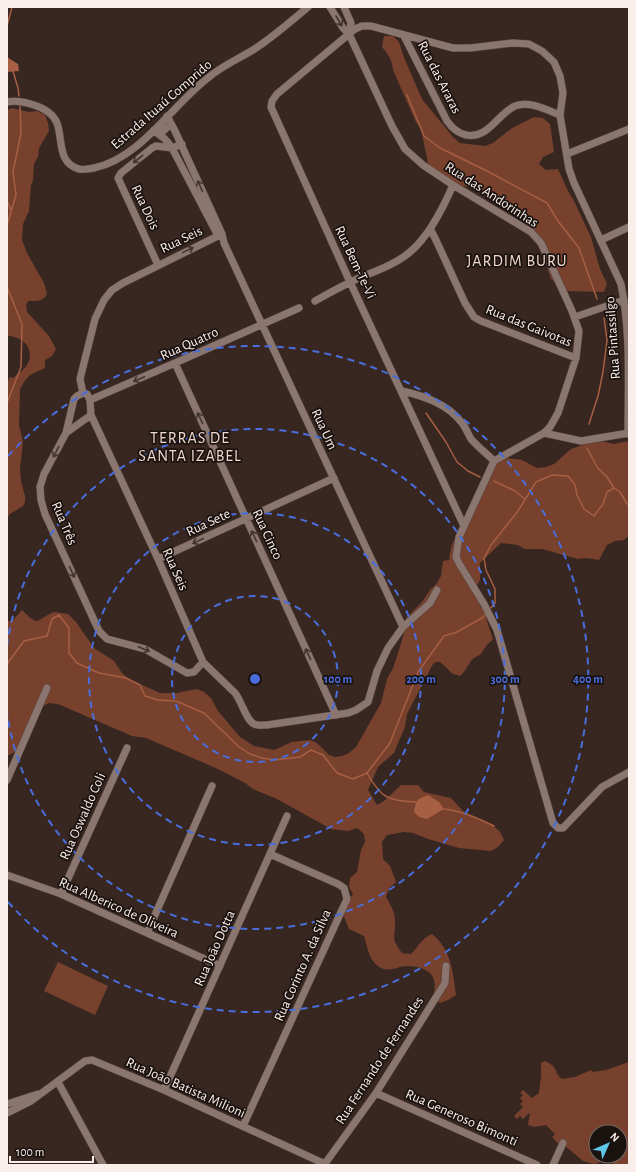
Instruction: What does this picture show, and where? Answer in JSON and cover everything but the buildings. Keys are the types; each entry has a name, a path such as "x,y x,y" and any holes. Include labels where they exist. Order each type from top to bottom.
{"street":[{"name":"Estrada Ituaú Comprido","path":"7,102 27,102 41,107 51,114 57,123 61,149 65,159 70,165 80,169 105,166 132,150 209,76 226,64 253,50 308,7"},
{"name":"Rua das Andorinhas","path":"330,7 343,28 349,34 392,126 405,149 423,165 453,185 531,232 541,243 575,317 579,332 576,358 558,413 550,427 544,433"},
{"name":"Rua das Andorinhas","path":"344,7 351,23 349,34"},
{"name":"Rua Pintassilgo","path":"349,34 362,26 371,26 453,48 470,48 513,42 529,44 542,51 554,62 560,76 563,93 560,115 569,169 574,183 621,284 628,335 628,433"},
{"name":"Rua Bem-Te-Vi","path":"349,34 277,94 270,107 464,526"},
{"name":"Rua das Araras","path":"404,36 447,121 452,129 461,134 471,136 479,134 488,129 516,106 540,106 560,115"},
{"path":"167,116 182,144 220,235"},
{"path":"160,134 171,124"},
{"path":"567,154 629,128"},
{"path":"153,131 166,139 172,148 220,235"},
{"path":"172,148 182,144"},
{"name":"Rua Dois","path":"158,265 118,178 121,173 152,148 156,146 172,148"},
{"path":"315,301 350,282 388,265 416,247 430,229 453,185"},
{"path":"600,240 629,227"},
{"name":"Rua das Gaivotas","path":"430,229 465,303 474,317 576,358"},
{"name":"Rua Um","path":"220,235 403,627"},
{"name":"Rua Seis","path":"83,393 80,379 92,329 104,300 112,290 158,265 220,235"},
{"path":"575,317 624,300"},
{"name":"Rua Quatro","path":"90,400 299,308"},
{"name":"Rua Cinco","path":"175,363 336,715"},
{"path":"402,391 418,395 449,409 463,424 471,438 494,461"},
{"path":"83,393 86,394 90,400"},
{"name":"Rua Três","path":"83,393 74,399 66,433 44,474 40,487 41,500 45,514 99,630 107,639 145,649 187,673 194,672 203,662"},
{"name":"Rua Seis","path":"90,400 91,415 158,559 203,662 240,698 249,720 254,724 267,725 336,715 356,710 368,702 382,659 388,648 403,627 430,603 437,590"},
{"path":"66,433 91,415"},
{"path":"628,433 581,441 544,433 494,461 459,537 456,556 460,566 488,611 497,630 553,823 558,828 563,828 602,787 629,772"},
{"name":"Rua Sete","path":"158,559 334,478"},
{"path":"7,780 47,688"},
{"name":"Rua Oswaldo Coli","path":"61,894 127,748"},
{"path":"147,933 212,786"},
{"name":"Rua João Dotta","path":"164,1090 287,816"},
{"name":"Rua Corinto A. da Silva","path":"244,1126 347,899 344,888 338,884 270,854"},
{"name":"Rua Alberico de Oliveira","path":"7,875 61,894 220,966"},
{"name":"Rua Fernando de Fernandes","path":"325,1164 376,1093 445,983 446,966"},
{"name":"Rua João Batista Milioni","path":"7,1113 31,1101 86,1061 92,1060 164,1090 325,1164"},
{"path":"58,1082 103,1165"},
{"name":"Rua João Batista Milioni","path":"7,1104 42,1093"},
{"name":"Rua Generoso Bimonti","path":"376,1093 537,1165"},
{"path":"553,1165 563,1143"}],"shaded area":[{"path":"384,36 393,36 399,42 422,99 453,137 460,143 485,146 493,143 512,128 534,117 543,118 550,124 554,152 543,157 539,164 546,170 558,169 591,237 600,269 607,284 604,292 565,291 551,279 540,246 518,212 507,201 484,190 458,185 429,168 421,129 416,122 393,70 390,58 382,47"},
{"path":"7,57 18,64 19,71 7,72"},
{"path":"12,108 29,112 37,111 45,115 48,123 49,131 39,148 38,157 34,164 29,211 23,224 22,240 27,253 44,283 47,294 41,300 28,301 26,305 27,312 49,336 56,349 52,356 45,360 45,368 30,375 20,389 19,425 23,442 20,469 25,502 23,506 10,514 7,518 7,382 10,377 13,378 26,367 30,354 29,349 23,341 18,338 7,336 7,110"},
{"path":"597,440 614,444 629,441 629,535 624,540 615,541 607,545 599,560 586,558 578,559 542,549 525,549 518,545 501,543 480,563 480,580 476,587 477,595 480,606 486,612 487,621 493,639 480,655 473,659 460,676 453,674 440,662 433,664 407,714 405,727 395,752 378,767 368,790 377,805 384,801 401,785 418,785 424,792 451,798 463,811 494,826 500,832 504,840 498,847 491,851 459,848 413,833 404,832 387,835 382,842 383,859 390,866 396,882 389,888 386,897 394,914 394,940 402,953 411,954 423,940 432,934 438,940 447,954 454,978 456,995 448,1000 440,1003 432,999 435,985 434,979 422,968 404,966 389,970 378,966 370,956 364,936 349,929 341,909 353,894 349,887 350,878 357,872 361,850 365,842 364,834 357,828 348,831 331,829 277,799 253,789 245,783 218,769 146,738 132,736 58,704 49,703 37,709 21,749 7,756 7,622 14,619 22,610 35,621 38,621 54,612 68,614 76,622 94,648 114,661 122,673 129,679 160,693 177,693 197,689 204,692 211,698 218,711 240,737 254,746 274,750 292,742 310,740 317,743 329,755 335,757 349,753 356,747 381,703 387,679 393,668 404,633 406,618 422,602 441,576 443,561 449,560 451,548 462,520 477,494 489,466 505,458 522,460 537,468 546,467 554,464 571,449"},
{"path":"428,795 439,802 444,809 427,819 419,817 414,812 415,805 418,800"},
{"path":"58,962 108,986 95,1015 44,991"},
{"path":"545,1061 550,1063 555,1068 559,1077 562,1079 575,1077 591,1070 593,1072 606,1070 629,1062 629,1165 613,1164 628,1164 628,1124 588,1124 588,1162 583,1161 564,1145 560,1146 552,1137 555,1134 546,1125 534,1127 528,1125 529,1113 523,1119 520,1116 517,1119 514,1116 523,1107 520,1104 523,1101 520,1098 523,1095 520,1093 523,1090 532,1098 539,1093 541,1063"}],"waterway":[{"path":"7,26 12,7"},
{"path":"13,71 19,96"},
{"path":"407,95 424,136 440,148 547,203 558,221 579,248 597,299"},
{"path":"7,225 16,195 13,172 21,133 20,106"},
{"path":"7,201 11,210"},
{"path":"7,287 22,324 21,367 7,403"},
{"path":"589,424 598,396 603,372 607,340 604,318"},
{"path":"426,413 446,442 457,462 468,471 480,477"},
{"path":"587,448 597,467 607,477 614,488"},
{"path":"489,610 495,603 495,589 486,570 484,558 491,545 518,511 536,482 552,475 568,476 575,485 577,495 584,509 594,516 603,504 607,492 614,488 620,492 627,504 629,504"},
{"path":"494,481 515,491 525,499"},
{"path":"7,664 24,641 47,636 52,619 59,615 69,628 69,653 77,663 99,673 126,678 140,685 145,696 158,700 176,701 204,713 238,746 250,754 274,760 300,757 311,750 323,755 337,773 353,779 367,773 390,743 418,672 444,636 457,632 482,618 487,613"},
{"path":"367,773 381,793 386,796 398,801 416,802"},
{"path":"444,809 470,815 494,826"}],"district":[{"name":"JARDIM BURU","path":"517,260"},
{"name":"TERRAS DE SANTA IZABEL","path":"190,446"}]}
